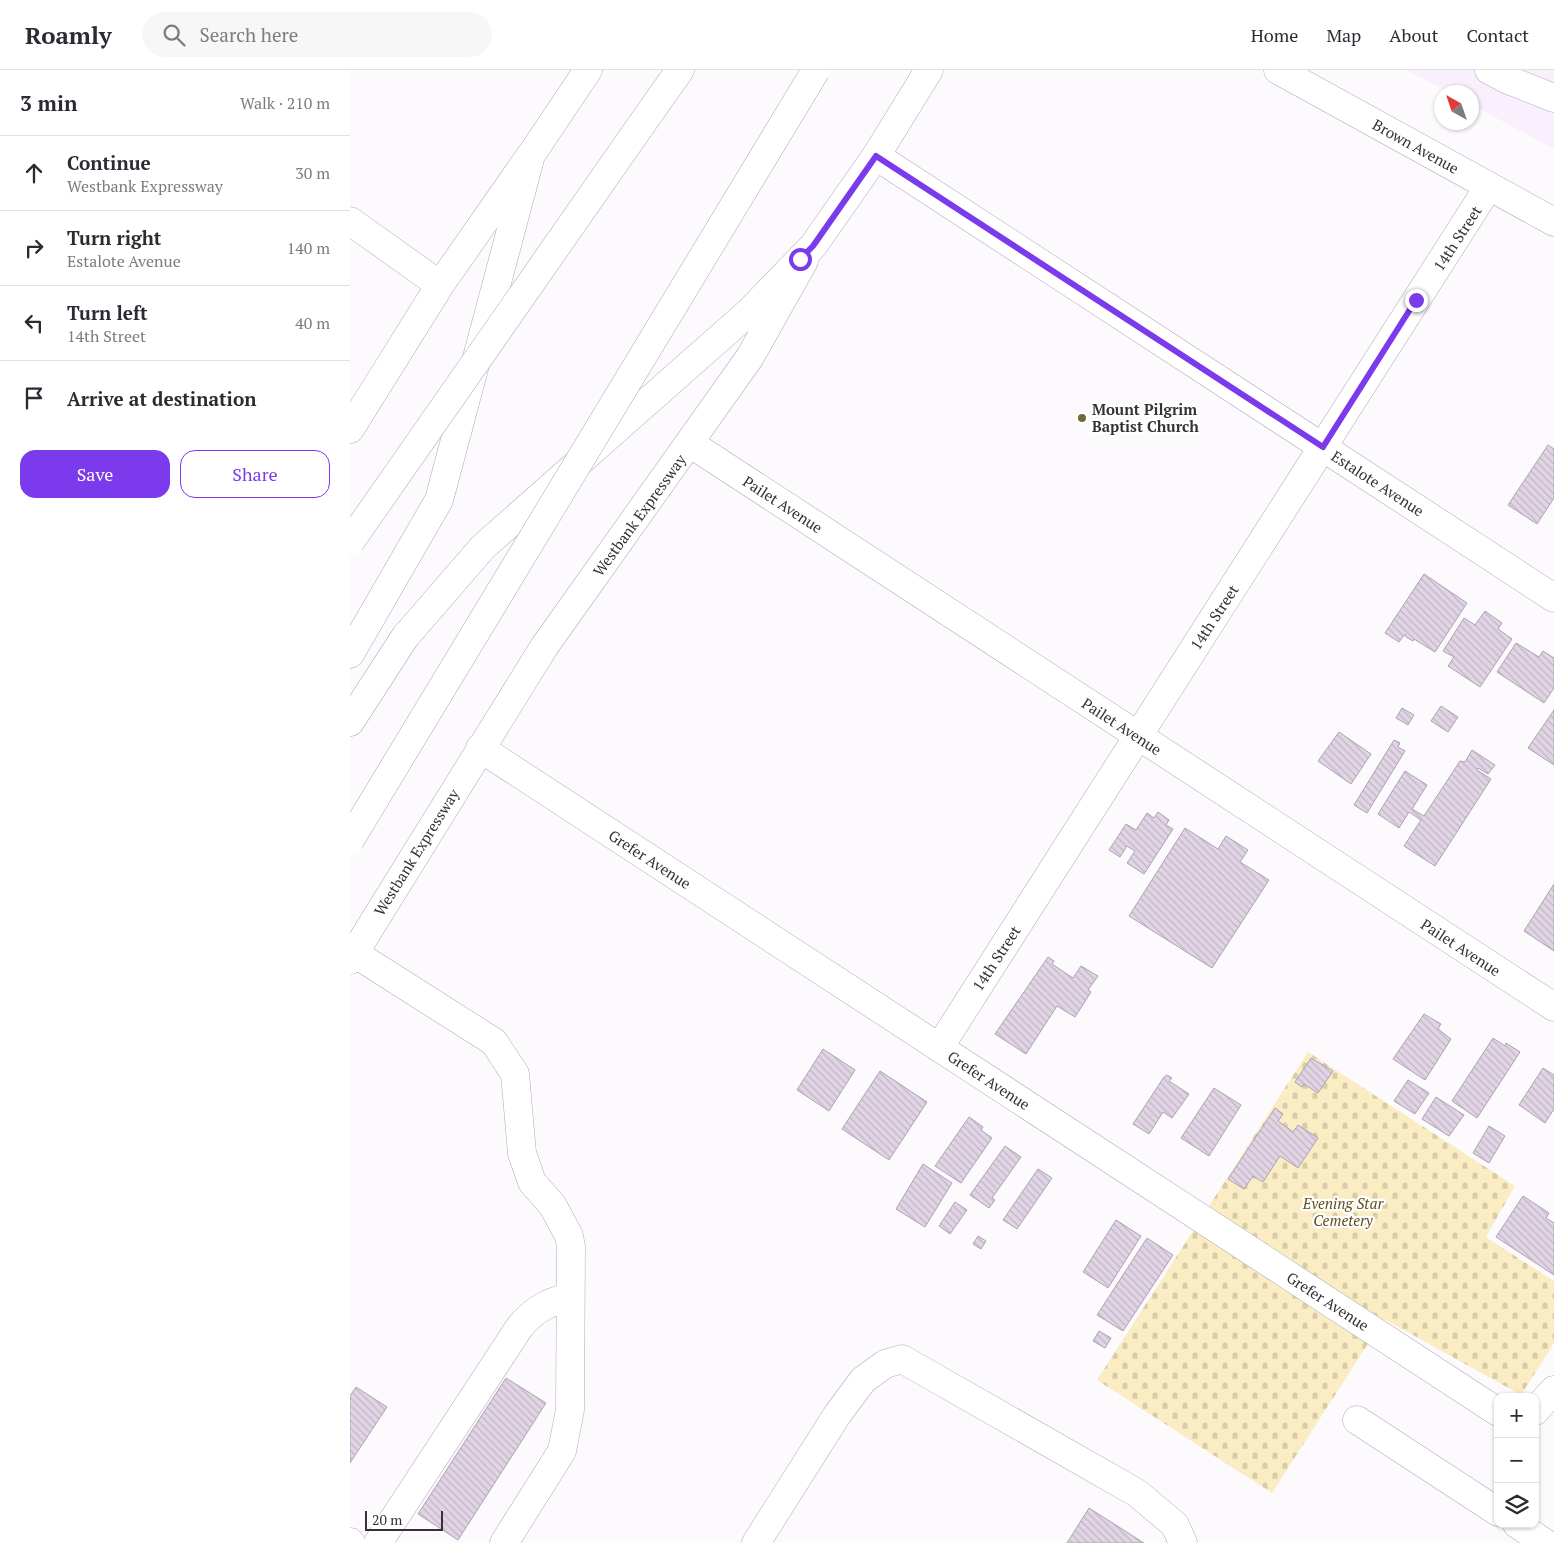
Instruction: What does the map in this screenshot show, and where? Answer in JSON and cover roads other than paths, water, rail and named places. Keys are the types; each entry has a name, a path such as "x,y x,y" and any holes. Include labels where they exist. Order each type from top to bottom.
{"main road":[{"path":"350,429 440,285 588,70"},
{"path":"350,542 680,70"},
{"path":"350,840 816,70"},
{"name":"Brown Avenue","path":"1278,70 1554,222"},
{"path":"1489,70 1506,79 1554,98"},
{"name":"Westbank Expressway","path":"352,956 544,647 691,444 750,357 813,246 876,156 923,75"},
{"path":"350,654 439,500 531,155"},
{"name":"Estalote Avenue","path":"876,156 1554,598"},
{"name":"14th Street","path":"939,1048 1489,186"},
{"path":"350,220 440,285"},
{"path":"350,722 405,637 483,547 749,312 813,246"},
{"name":"Pailet Avenue","path":"691,444 1554,1007"},
{"name":"Grefer Avenue","path":"480,748 1494,1409"},
{"path":"352,956 494,1042 515,1074 522,1153 532,1182 553,1206 571,1246 570,1410 562,1451 504,1543"},
{"path":"378,1543 519,1328 530,1315 545,1304 570,1297"},
{"path":"756,1543 837,1415 863,1380 885,1364 902,1359 1137,1493 1175,1525 1183,1543"},
{"path":"1539,1407 1554,1390"},
{"path":"1357,1420 1494,1509"},
{"path":"1522,1528 1545,1543"}],"place":[{"name":"Mount Pilgrim Baptist Church","path":"1082,418"}],"park label":[{"name":"Evening Star Cemetery","path":"1343,1212"}]}
